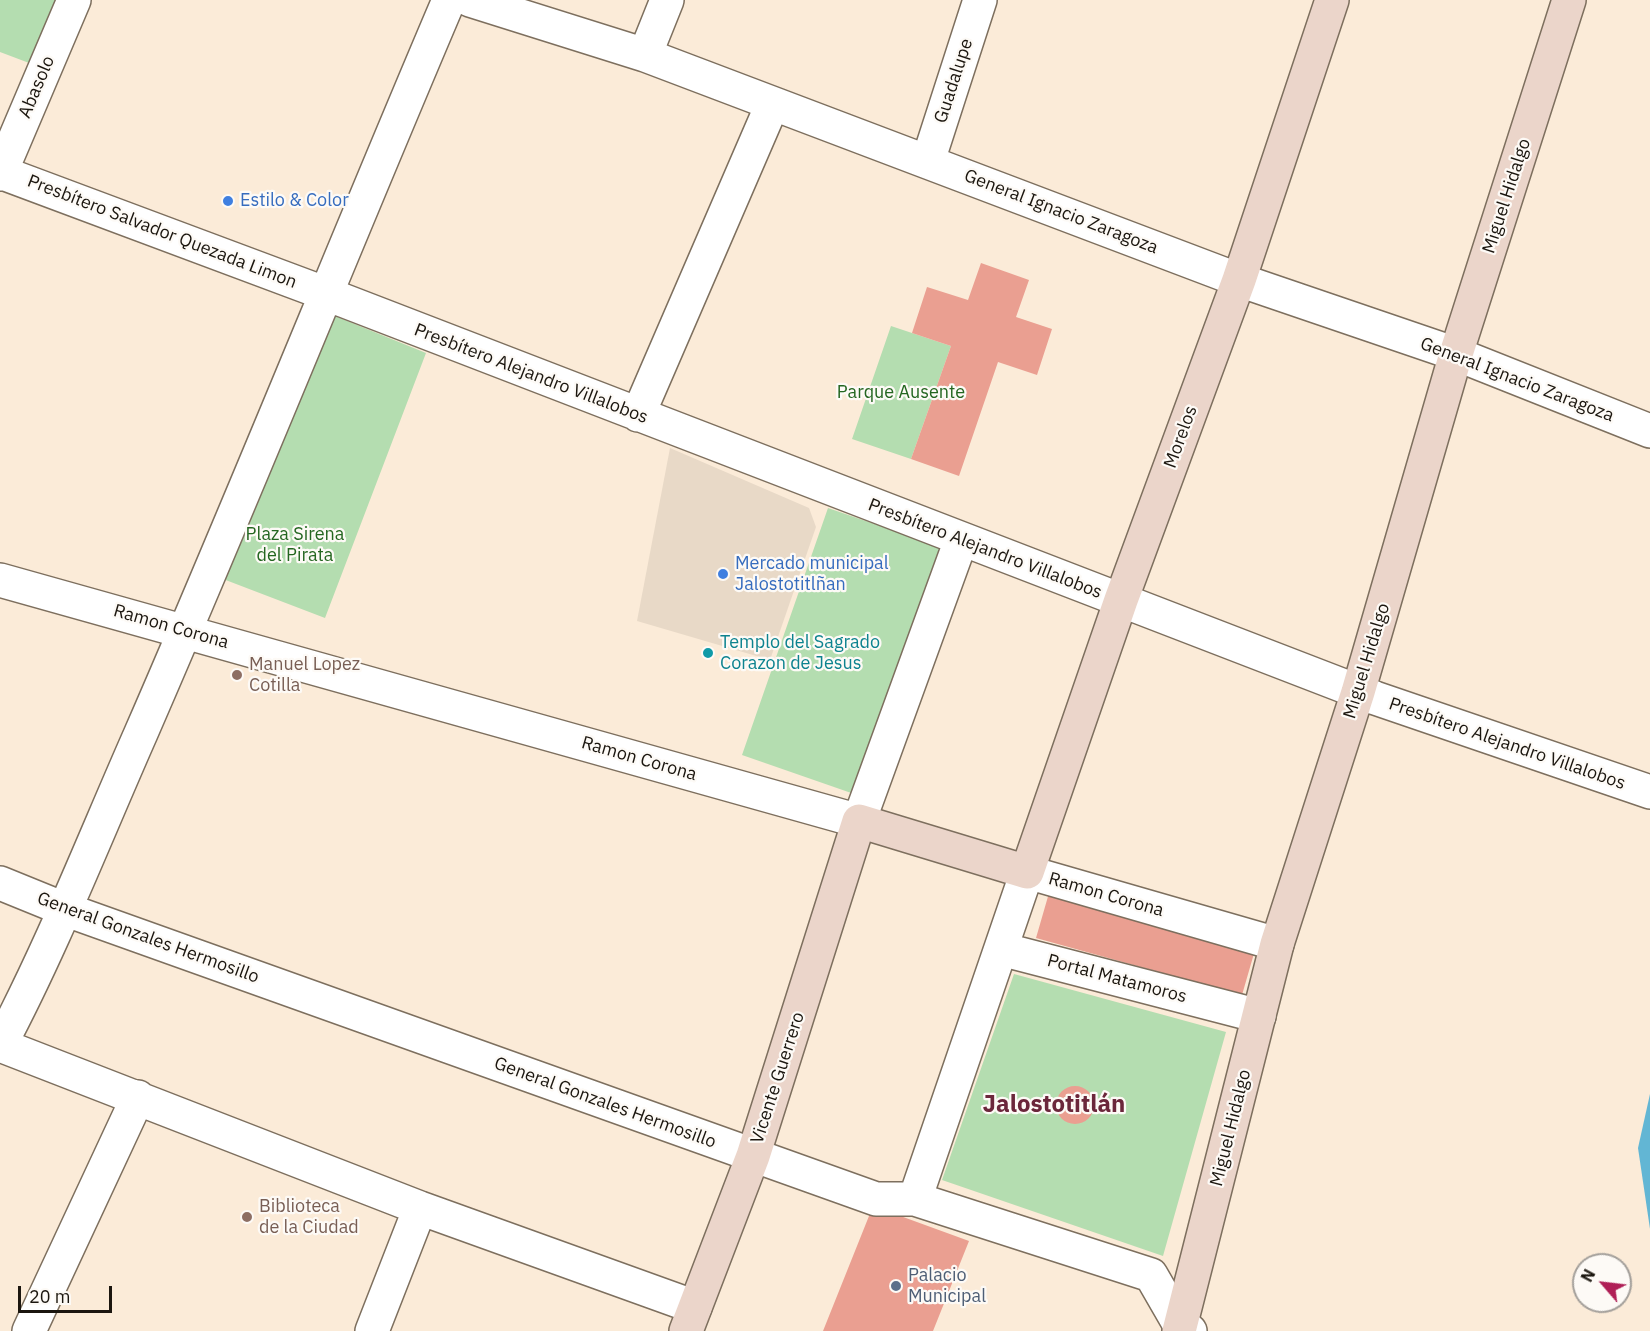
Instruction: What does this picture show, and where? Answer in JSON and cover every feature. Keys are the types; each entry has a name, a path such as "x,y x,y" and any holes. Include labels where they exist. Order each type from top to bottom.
{"street":[{"name":"Abasolo","path":"0,172 74,0"},
{"path":"448,0 185,631 64,909 0,1045 420,1208 690,1319"},
{"name":"General Ignacio Zaragoza","path":"470,0 645,55 1239,280 1456,354 1650,431"},
{"path":"645,55 668,0"},
{"name":"Guadalupe","path":"928,161 980,0"},
{"name":"Morelos","path":"1027,872 1121,600 1239,280 1332,0"},
{"name":"Miguel Hidalgo","path":"1183,1330 1246,1013 1277,944 1359,692 1456,354 1569,0"},
{"path":"638,415 772,105"},
{"name":"Presbítero Salvador Quezada Limon","path":"0,172 324,293"},
{"name":"Presbítero Alejandro Villalobos","path":"324,293 1359,692 1650,792"},
{"path":"859,821 961,540"},
{"name":"Ramon Corona","path":"0,580 859,821 1277,944"},
{"name":"Vicente Guerrero","path":"690,1319 753,1156 859,821"},
{"path":"915,1199 1027,872"},
{"name":"General Gonzales Hermosillo","path":"0,883 64,909 876,1199 915,1199 1151,1275 1183,1330"},
{"name":"Portal Matamoros","path":"1001,948 1246,1013"},
{"path":"29,1331 138,1097"},
{"path":"372,1331 420,1208"}],"shaded area":[{"name":"Mercado municipal Jalostotitlñan","path":"670,448 809,508 816,527 770,660 637,621"}],"green space":[{"path":"0,0 74,0 45,69 0,52"},
{"name":"Plaza Sirena del Pirata","path":"330,314 426,353 325,618 223,579"},
{"name":"Parque Ausente","path":"891,326 951,346 911,459 852,439"},
{"path":"828,508 944,548 857,795 742,755"},
{"path":"1014,974 1226,1032 1163,1256 942,1180"}],"water":[{"path":"1650,1094 1650,1229 1638,1148"}],"building":[{"path":"981,263 1029,280 1016,317 1052,329 1037,375 998,362 959,476 911,459 951,346 912,333 927,287 968,300"},
{"path":"1049,893 1255,950 1242,995 1036,938"},
{"path":"1075,1086 1089,1091 1094,1105 1089,1119 1075,1124 1061,1119 1056,1105 1061,1091"},
{"name":"Palacio Municipal","path":"873,1206 969,1241 933,1331 823,1331"}],"place":[{"name":"Estilo & Color","path":"228,201"},
{"name":"Mercado municipal Jalostotitlñan","path":"723,574"},
{"name":"Templo del Sagrado Corazon de Jesus","path":"708,653"},
{"name":"Manuel Lopez Cotilla","path":"237,675"},
{"name":"Biblioteca de la Ciudad","path":"247,1217"},
{"name":"Palacio Municipal","path":"896,1286"}],"district":[{"name":"Jalostotitlán","path":"1054,1105"}]}
